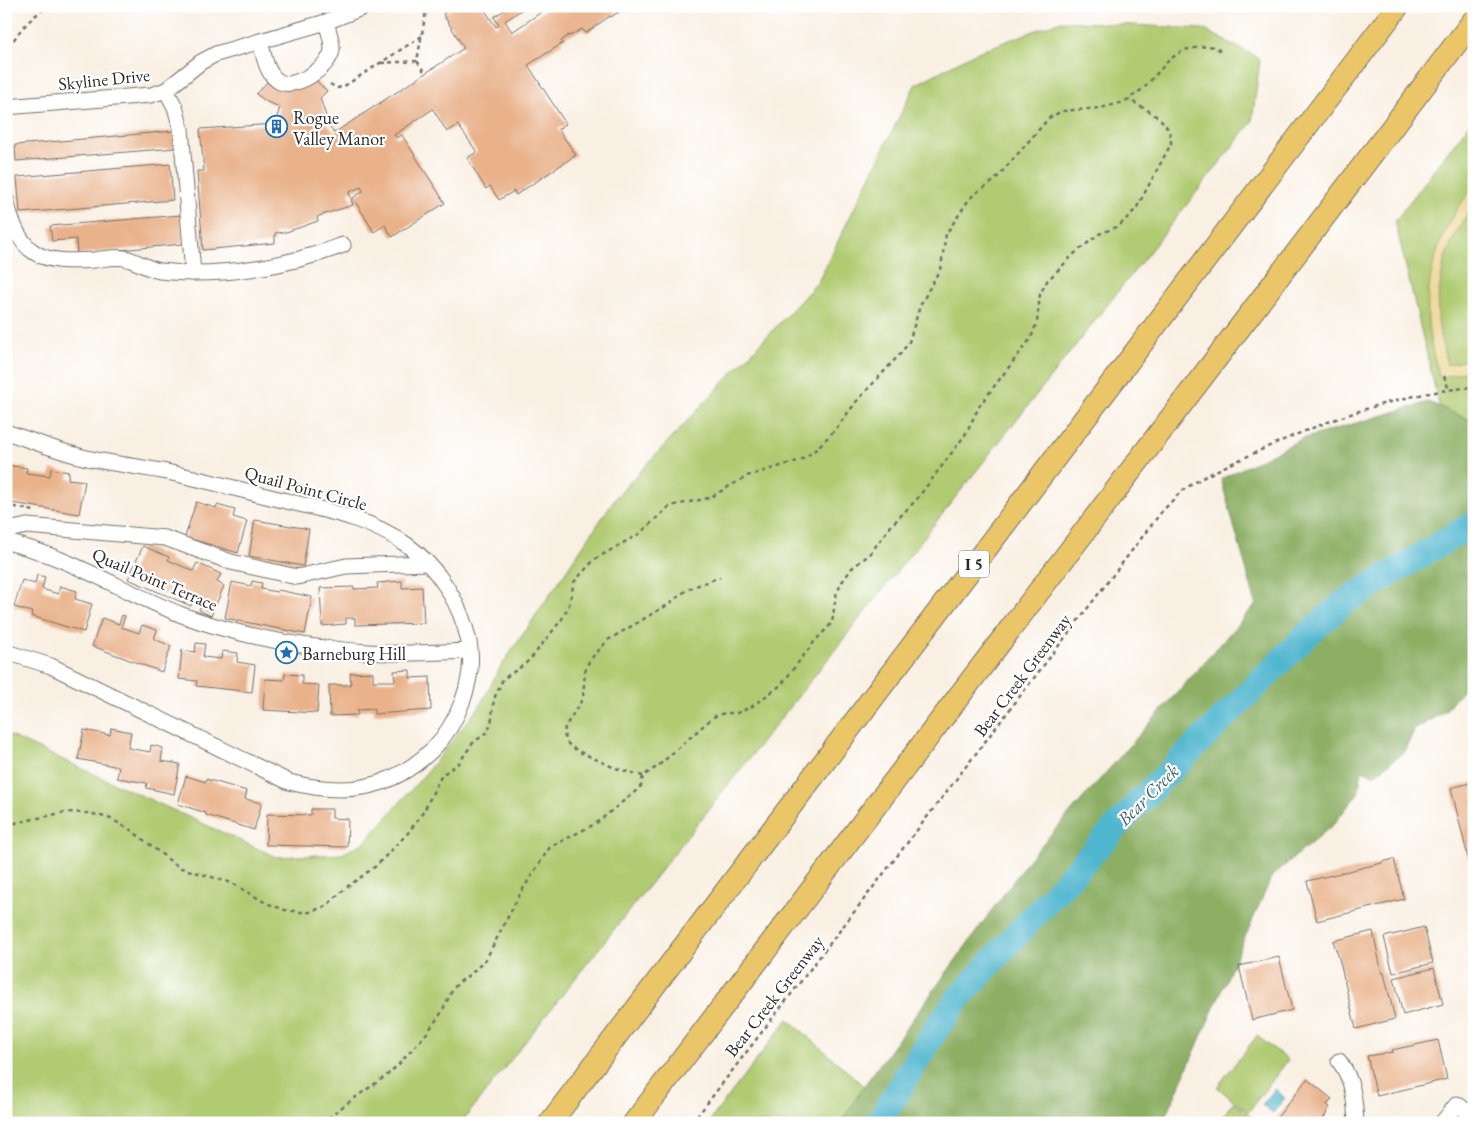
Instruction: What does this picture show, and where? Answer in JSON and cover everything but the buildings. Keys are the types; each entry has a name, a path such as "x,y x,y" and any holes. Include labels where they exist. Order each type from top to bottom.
{"highway":[{"name":"I 5","path":"550,1123 1398,6"},
{"path":"634,1123 1474,20"}],"street":[{"name":"Skyline Drive","path":"6,107 151,95 166,90 201,62 216,54 326,22 366,6"},
{"path":"260,41 269,72 280,82 292,84 306,79 330,60 333,49 326,22"},
{"path":"166,90 176,107 181,129 193,272"},
{"path":"6,200 12,222 26,246 39,256 54,261 123,257 158,270 193,272 279,265 343,245"},
{"name":"Quail Point Circle","path":"6,432 86,458 168,473 358,519 383,530 408,545 443,582 460,612 470,651 468,680 464,696 454,719 442,738 423,758 399,775 379,783 346,790 328,789 289,782 51,666 6,652"},
{"path":"6,532 27,526 165,538 231,562 297,578 346,566 427,563"},
{"name":"Quail Point Terrace","path":"6,542 56,558 127,592 184,615 255,636 336,650 388,653 470,651"},
{"path":"1339,1061 1348,1074 1355,1100 1356,1123"},
{"path":"1442,1123 1457,1104 1474,1117"}],"path":[{"path":"6,54 22,29 35,15 48,6"},
{"path":"420,6 426,15"},
{"path":"424,71 417,61 427,6"},
{"path":"330,84 337,88 343,87 422,36"},
{"path":"6,825 66,812 86,812 111,820 132,830 181,868 232,883 271,905 285,910 305,912 319,910 326,906 346,887 376,866 408,833 424,811 442,775 459,763 472,744 487,732 492,725 494,699 503,678 526,664 562,619 569,605 574,582 595,559 635,537 670,506 709,498 747,476 801,460 813,452 835,430 856,402 909,342 920,306 940,267 946,234 971,197 994,181 1049,118 1056,113 1069,110 1101,108 1128,99 1144,88 1169,60 1183,50 1207,46 1215,47 1221,52"},
{"path":"379,64 417,61"},
{"path":"720,578 688,589 669,604 608,640 589,660 585,672 583,698 565,726 564,734 570,746 615,768 642,776 658,766 717,715 737,713 751,707 781,686 814,642 832,623 836,595 852,568 870,554 890,526 917,498 965,435 980,405 1031,338 1037,322 1040,294 1047,281 1074,254 1099,234 1119,226 1136,209 1171,144 1171,139 1165,126 1157,116 1128,99"},
{"path":"1444,376 1449,390"},
{"name":"Bear Creek Greenway","path":"692,1123 1163,510 1181,492 1201,478 1331,420 1382,405 1449,390 1474,387"},
{"path":"322,1123 386,1076 426,1034 440,1015 453,989 486,958 521,892 550,847 596,824 641,786 642,776"}],"green space":[{"path":"1061,21 1203,29 1260,59 1252,122 461,1123 6,1123 6,734 276,857 342,854 365,842 426,773 479,707 500,668 617,496 818,282 915,85 975,53"},
{"path":"1474,118 1474,551 1395,221"},
{"path":"1428,402 1468,419 1474,419 1474,697 1467,685 1445,711 1414,730 1404,752 1374,775 1362,770 1358,793 1334,824 1272,876 1163,1123 841,1123 864,1086 1030,858 1256,604 1221,479 1302,439"},
{"path":"788,1019 864,1086 841,1123 708,1123"},
{"path":"1257,1036 1288,1060 1248,1112 1217,1087"},
{"path":"1233,1102 1259,1123 1221,1123 1219,1121"}],"sand":[{"path":"1474,188 1474,204 1454,237 1445,258 1438,300 1438,319 1447,365 1474,358 1474,369 1440,378 1432,350 1429,328 1429,286 1444,233 1462,202"}],"water":[{"path":"1275,1089 1285,1098 1273,1113 1262,1105"}],"waterway":[{"name":"Bear Creek","path":"878,1123 936,1029 962,994 1142,799 1307,635 1346,601 1474,523"}],"place":[{"name":"Rogue Valley Manor","path":"277,127"},
{"name":"Barneburg Hill","path":"286,653"}]}
